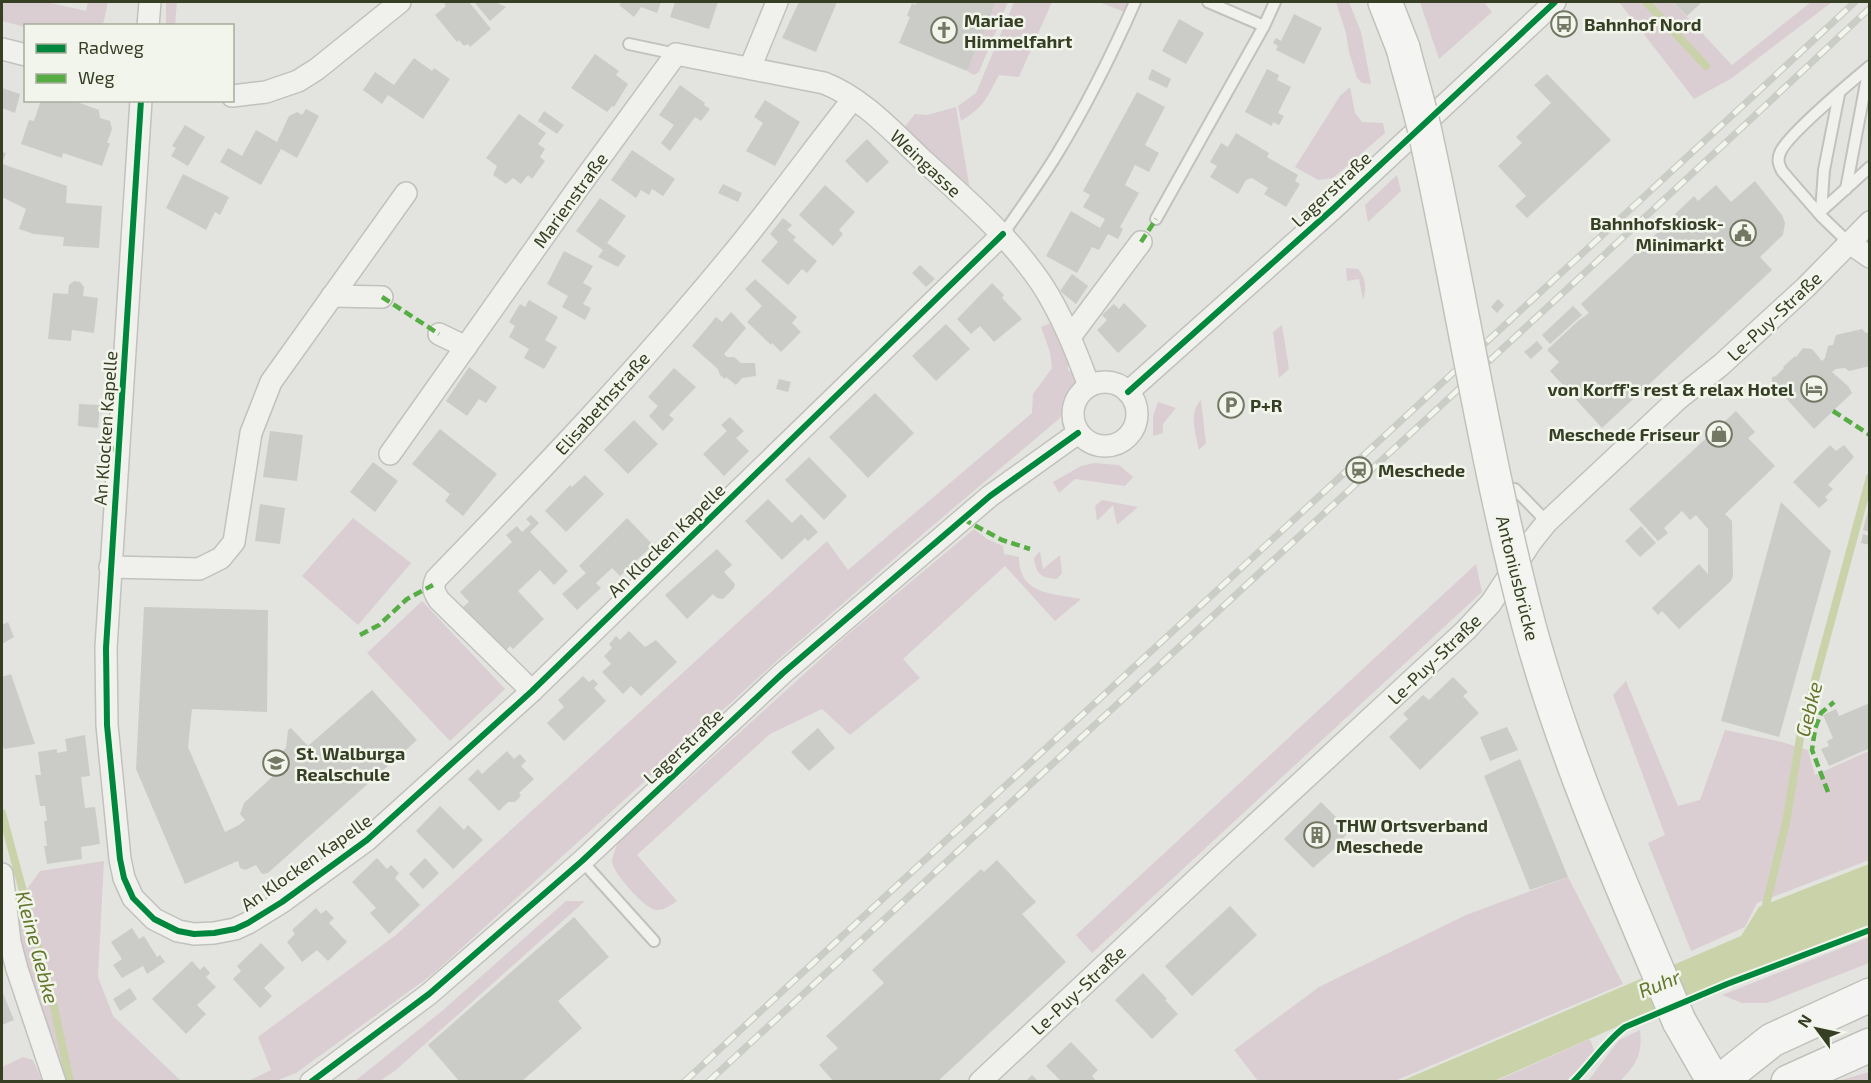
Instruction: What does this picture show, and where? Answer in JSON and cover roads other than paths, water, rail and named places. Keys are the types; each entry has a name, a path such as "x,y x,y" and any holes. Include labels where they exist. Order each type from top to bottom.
{"main road":[{"name":"Antoniusbrücke","path":"1385,2 1402,48 1425,130 1498,495 1529,627 1551,702 1575,772 1679,1020 1714,1082"},
{"path":"1719,1082 1772,1040 1869,994"},
{"path":"1788,1082 1869,1045"}],"street":[{"path":"148,24 150,2"},
{"path":"234,96 266,92 298,81 317,69 400,2"},
{"path":"750,68 777,2"},
{"name":"Lagerstraße","path":"1128,392 1348,194 1552,2"},
{"path":"2,49 24,54"},
{"name":"Weingasse","path":"676,54 824,83 841,90 853,99 897,135 1003,234 1041,284 1070,337 1089,386"},
{"name":"Marienstraße","path":"390,454 676,54"},
{"name":"Elisabethstraße","path":"532,691 439,600 433,585 436,579 535,477 641,361 737,249 853,99"},
{"name":"An Klocken Kapelle","path":"141,102 110,567 105,692 120,859 124,878 133,898 154,919 178,931 204,934 248,923 282,902 367,840 532,691 1003,234"},
{"path":"110,567 199,568 221,558 234,542 251,433 271,382 406,193"},
{"name":"Le-Puy-Straße","path":"980,1082 1208,867 1466,630 1491,603 1546,522 1678,399 1721,365 1806,287 1869,222"},
{"path":"1070,337 1141,242"},
{"path":"1848,242 1869,257"},
{"path":"332,296 382,297"},
{"path":"439,334 466,347"},
{"path":"1108,382 1118,384 1128,392 1136,405 1137,415 1136,424 1125,440 1105,447 1094,445 1078,433 1073,411 1081,393 1089,386 1108,382"},
{"name":"Lagerstraße","path":"310,1082 429,994 582,861 783,673 990,496 1078,433"},
{"path":"2,874 10,942 54,1082"}],"lane":[{"path":"1003,234 1040,182 1072,130 1115,48 1135,2"},
{"path":"1208,2 1263,26"},
{"path":"1156,219 1275,2"},
{"path":"629,44 676,54"},
{"path":"1848,242 1782,171 1779,155 1788,140 1869,66"},
{"path":"1846,189 1869,66"},
{"path":"1820,213 1824,170 1839,93"},
{"path":"1820,213 1869,167"},
{"path":"1515,489 1546,522"},
{"path":"582,861 654,941"}],"water":[{"name":"Ruhr","path":"1869,864 1869,925 1639,1017 1494,1081 1399,1082 1741,936 1759,907"}],"waterway":[{"name":"Gebke","path":"1646,2 1706,66"},
{"name":"Gebke","path":"1764,913 1786,823 1801,732 1870,477"},
{"name":"Kleine Gebke","path":"2,813 54,1007 70,1082"}],"railway":[{"path":"684,1082 1855,2"},
{"path":"708,1082 1870,8"}],"place":[{"name":"Bahnhof Nord","path":"1564,24"},
{"name":"Mariae Himmelfahrt","path":"944,30"},
{"name":"Bahnhofskiosk- Minimarkt","path":"1743,233"},
{"name":"von Korff's rest & relax Hotel","path":"1814,389"},
{"name":"P+R","path":"1231,405"},
{"name":"Meschede Friseur","path":"1719,434"},
{"name":"Meschede","path":"1359,470"},
{"name":"St. Walburga Realschule","path":"276,763"},
{"name":"THW Ortsverband Meschede","path":"1317,835"}]}
